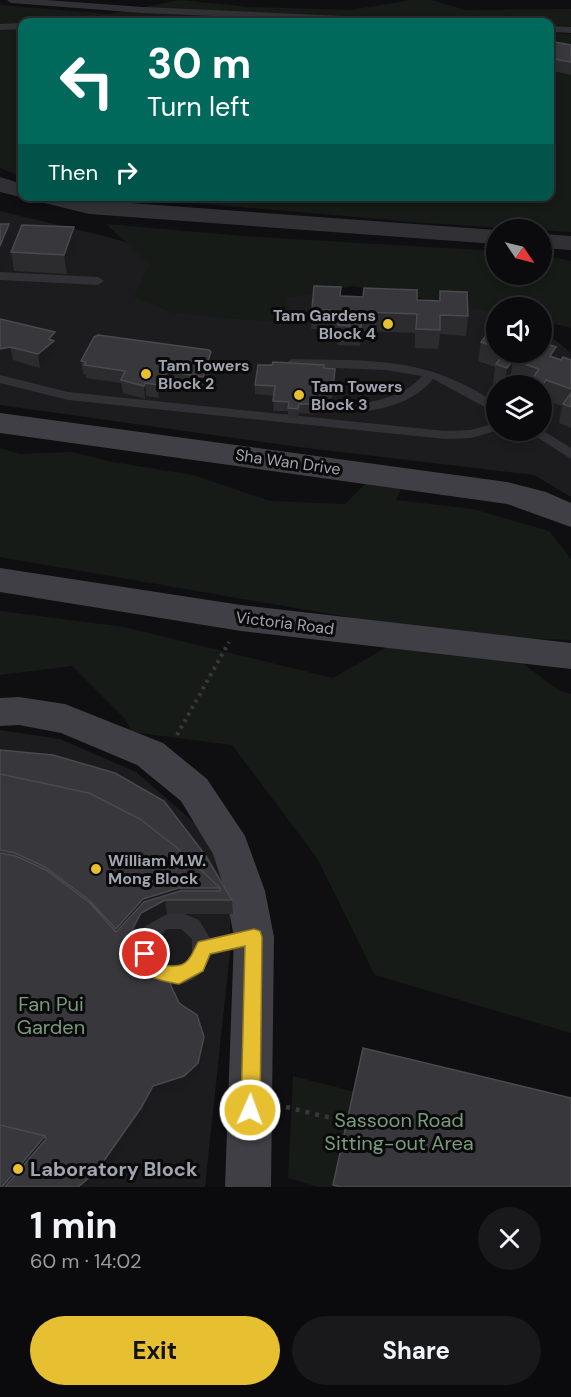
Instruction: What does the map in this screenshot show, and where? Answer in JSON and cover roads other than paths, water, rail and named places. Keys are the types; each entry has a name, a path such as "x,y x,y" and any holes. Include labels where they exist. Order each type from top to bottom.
{"street":[{"path":"0,184 18,191"},
{"path":"62,201 89,207 486,236"},
{"path":"552,242 571,243"},
{"name":"Sha Wan Drive","path":"0,423 507,493 536,500 571,516"},
{"name":"Victoria Road","path":"0,580 241,618 571,656"},
{"path":"0,711 19,711 65,719 150,754 194,790 231,848 245,891 254,937 248,1187"}],"lane":[{"path":"11,0 143,10 321,18"},
{"path":"0,27 18,26"},
{"path":"554,29 571,30"},
{"path":"0,276 98,282"},
{"path":"292,363 400,368 430,375 458,386 486,403"},
{"path":"363,408 404,397 424,383 430,375"},
{"path":"0,379 68,396 445,435 471,434 486,430"},
{"path":"550,441 571,454"},
{"path":"204,948 254,937"}],"place":[{"name":"Tam Gardens Block 4","path":"388,324"},
{"name":"Tam Towers Block 2","path":"146,374"},
{"name":"Tam Towers Block 3","path":"299,395"},
{"name":"William M.W. Mong Block","path":"96,869"},
{"name":"Laboratory Block","path":"18,1169"}],"park label":[{"name":"Fan Pui Garden","path":"51,1016"},
{"name":"Sassoon Road Sitting-out Area","path":"399,1132"}]}
